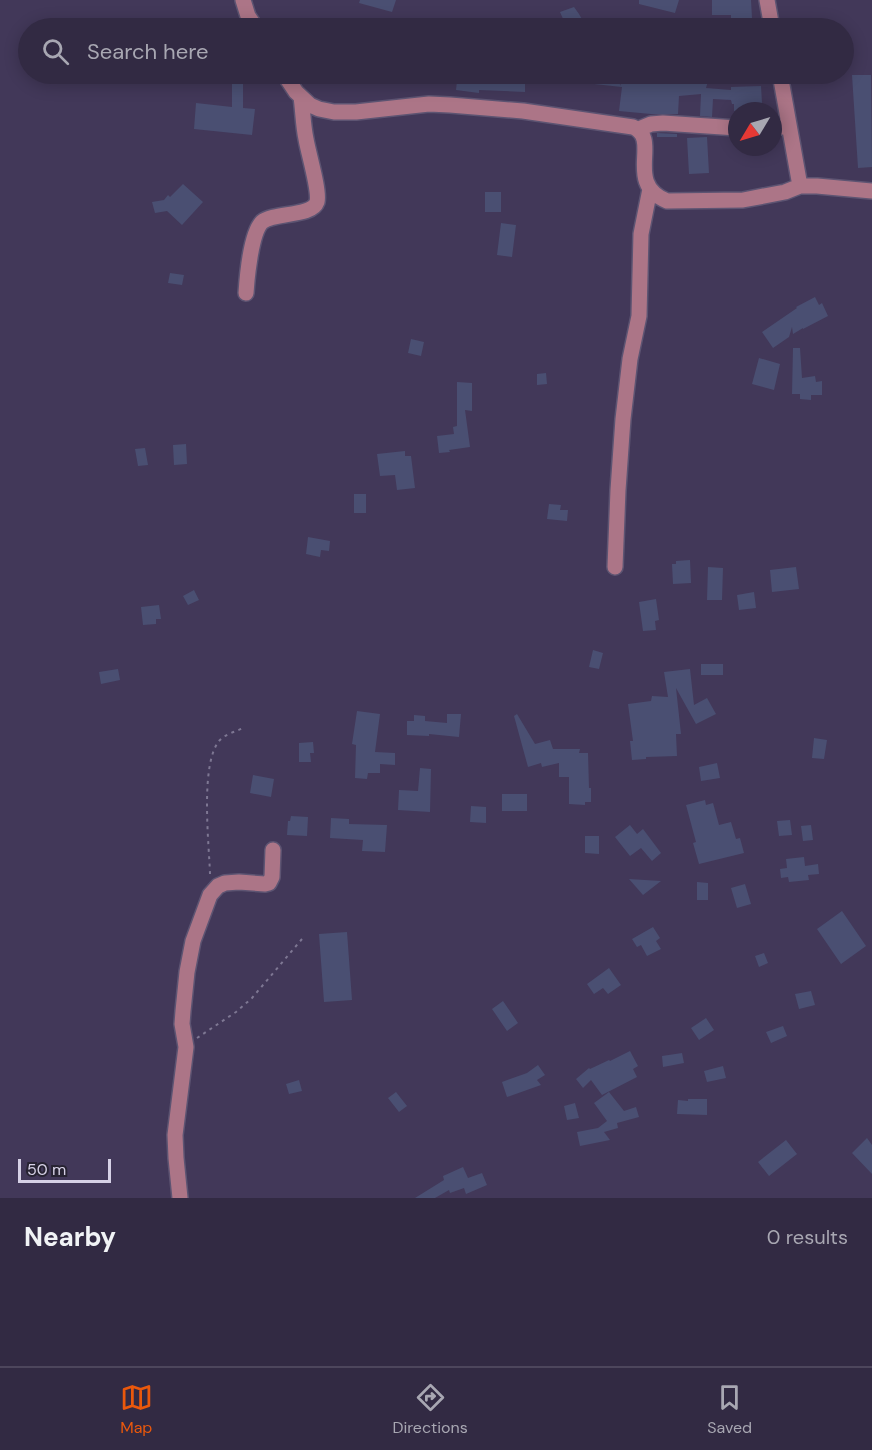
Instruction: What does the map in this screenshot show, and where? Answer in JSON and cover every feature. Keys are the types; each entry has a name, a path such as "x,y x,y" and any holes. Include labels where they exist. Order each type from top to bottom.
{"street":[{"path":"243,0 249,18"},
{"path":"767,0 770,18"},
{"path":"291,84 310,105 334,112 356,112 429,104 450,105 523,111 633,127 639,129 645,140 646,181 658,197 667,201 743,200 785,192 800,186 827,186 872,191"},
{"path":"780,84 781,102"},
{"path":"246,293 250,257 256,231 261,223 270,218 307,210 317,201 305,136 301,97"},
{"path":"639,129 651,124 663,123 728,127"},
{"path":"782,130 800,186"},
{"path":"615,567 623,418 630,359 639,316 641,234 650,189"},
{"path":"180,1198 175,1135 186,1047 182,1024 187,972 196,930 210,895 218,886 239,882 269,883 272,877 273,850"}],"path":[{"path":"210,895 207,824 210,761 219,741 243,728"},
{"path":"186,1047 252,998 302,939"}],"building":[{"path":"360,0 396,0 392,12 359,3"},
{"path":"639,0 679,0 675,13 639,4"},
{"path":"712,0 751,0 752,18 712,15"},
{"path":"574,7 581,18 563,18 560,12"},
{"path":"854,75 871,75 872,167 858,168 853,84"},
{"path":"232,84 243,84 243,108 255,109 252,135 194,129 196,103 232,107"},
{"path":"457,84 525,84 525,92 479,90 479,93 456,90"},
{"path":"594,84 620,84 621,86 620,84 707,84 706,88 731,90 731,87 761,86 762,102 732,102 731,100 713,99 712,117 700,116 701,94 679,96 678,114 619,111 622,87"},
{"path":"657,133 677,134 677,137 657,137"},
{"path":"707,137 709,173 689,174 687,138"},
{"path":"183,184 203,202 182,225 167,211 155,213 152,202 164,200 168,195 170,197"},
{"path":"485,192 501,192 501,212 485,212"},
{"path":"501,223 516,225 512,257 497,255"},
{"path":"170,273 184,275 182,285 168,283"},
{"path":"815,297 819,305 822,303 828,316 793,334 792,327 789,337 773,348 762,332 796,307"},
{"path":"411,339 424,342 421,356 408,353"},
{"path":"793,348 800,348 802,378 815,376 816,382 822,381 822,395 811,395 811,400 800,399 800,394 792,394"},
{"path":"759,358 780,364 774,390 752,384"},
{"path":"546,373 547,384 537,385 537,374"},
{"path":"457,382 472,383 472,411 465,410 470,447 439,453 437,436 454,434 453,427 457,426"},
{"path":"186,444 187,464 174,465 173,445"},
{"path":"145,448 148,465 138,466 135,449"},
{"path":"405,451 405,456 411,456 415,488 397,490 395,475 380,476 377,454"},
{"path":"354,494 366,494 366,513 354,513"},
{"path":"549,504 561,505 560,510 568,510 567,521 547,519"},
{"path":"308,537 330,541 329,551 321,550 320,557 306,554"},
{"path":"690,560 691,583 673,584 672,564 676,564 676,561"},
{"path":"708,567 723,568 722,600 707,600"},
{"path":"796,567 799,589 772,592 770,570"},
{"path":"194,590 199,600 188,605 183,596"},
{"path":"754,592 756,608 739,610 737,595"},
{"path":"656,599 659,620 655,621 656,630 643,631 639,602"},
{"path":"159,605 161,619 156,619 156,624 143,625 141,607"},
{"path":"593,650 603,653 599,669 589,667"},
{"path":"701,664 723,664 723,675 701,675"},
{"path":"118,669 120,680 101,684 99,672"},
{"path":"690,669 694,705 707,698 716,714 696,724 676,688 681,734 676,734 677,756 632,760 630,741 633,741 628,704 651,701 652,696 668,697 664,672"},
{"path":"357,711 380,714 375,752 395,753 395,765 380,764 380,773 368,773 367,779 355,778 356,745 352,744"},
{"path":"447,714 461,714 459,737 429,734 429,736 407,735 407,721 414,721 414,715 425,716 425,721 447,723"},
{"path":"517,714 535,744 550,740 553,749 580,749 579,753 588,753 591,802 585,802 585,805 569,804 569,777 559,777 559,763 542,767 541,763 528,767 514,716"},
{"path":"814,738 827,740 824,759 812,758"},
{"path":"313,742 314,753 310,753 311,762 299,762 299,743"},
{"path":"717,763 720,778 701,781 699,767"},
{"path":"420,768 431,769 430,812 398,810 399,790 418,791"},
{"path":"253,775 274,779 271,797 250,793"},
{"path":"502,794 527,794 527,811 502,811"},
{"path":"705,800 706,805 713,803 719,825 731,822 736,839 740,838 744,853 699,864 693,843 696,842 686,805"},
{"path":"471,806 486,807 486,823 470,822"},
{"path":"291,816 308,817 307,836 287,835 288,821"},
{"path":"331,818 349,819 349,824 387,825 385,852 362,851 363,840 330,838"},
{"path":"790,820 792,835 779,836 777,821"},
{"path":"630,825 637,834 643,829 661,853 652,861 641,848 630,856 615,837"},
{"path":"811,825 813,840 803,841 801,826"},
{"path":"585,836 599,836 599,854 585,853"},
{"path":"804,857 805,866 818,864 819,874 808,875 809,880 789,882 788,877 781,878 780,869 787,868 786,859"},
{"path":"629,879 661,881 643,895"},
{"path":"697,882 708,883 708,900 697,900"},
{"path":"745,884 751,904 737,908 731,888"},
{"path":"842,911 866,946 841,964 817,929"},
{"path":"653,927 660,938 656,941 661,949 647,956 641,945 637,947 632,939"},
{"path":"347,932 352,1000 324,1002 319,934"},
{"path":"764,953 768,963 759,967 755,956"},
{"path":"609,968 621,985 608,994 603,988 594,994 587,984"},
{"path":"811,991 815,1005 799,1009 795,994"},
{"path":"503,1001 518,1023 507,1031 492,1009"},
{"path":"706,1018 714,1030 699,1040 691,1028"},
{"path":"783,1026 787,1036 771,1043 766,1032"},
{"path":"630,1051 638,1066 633,1069 637,1077 602,1095 591,1080 583,1088 576,1079 589,1068"},
{"path":"682,1053 684,1063 663,1067 662,1056"},
{"path":"538,1065 545,1075 537,1080 541,1085 507,1097 502,1082 527,1073"},
{"path":"723,1066 726,1078 707,1082 704,1071"},
{"path":"299,1080 302,1091 289,1094 286,1084"},
{"path":"396,1092 407,1106 399,1112 388,1098"},
{"path":"609,1092 624,1111 636,1107 639,1117 617,1123 618,1128 604,1132 610,1140 580,1146 577,1132 598,1128 607,1121 594,1103"},
{"path":"688,1099 707,1099 707,1115 677,1114 678,1100 688,1101"},
{"path":"575,1103 579,1118 567,1120 564,1106"},
{"path":"867,1138 872,1145 872,1174 852,1153"},
{"path":"786,1140 797,1154 769,1176 758,1162"},
{"path":"463,1167 468,1178 482,1173 487,1185 466,1194 464,1188 450,1193 449,1190 435,1198 415,1198 444,1180 443,1176"}]}
